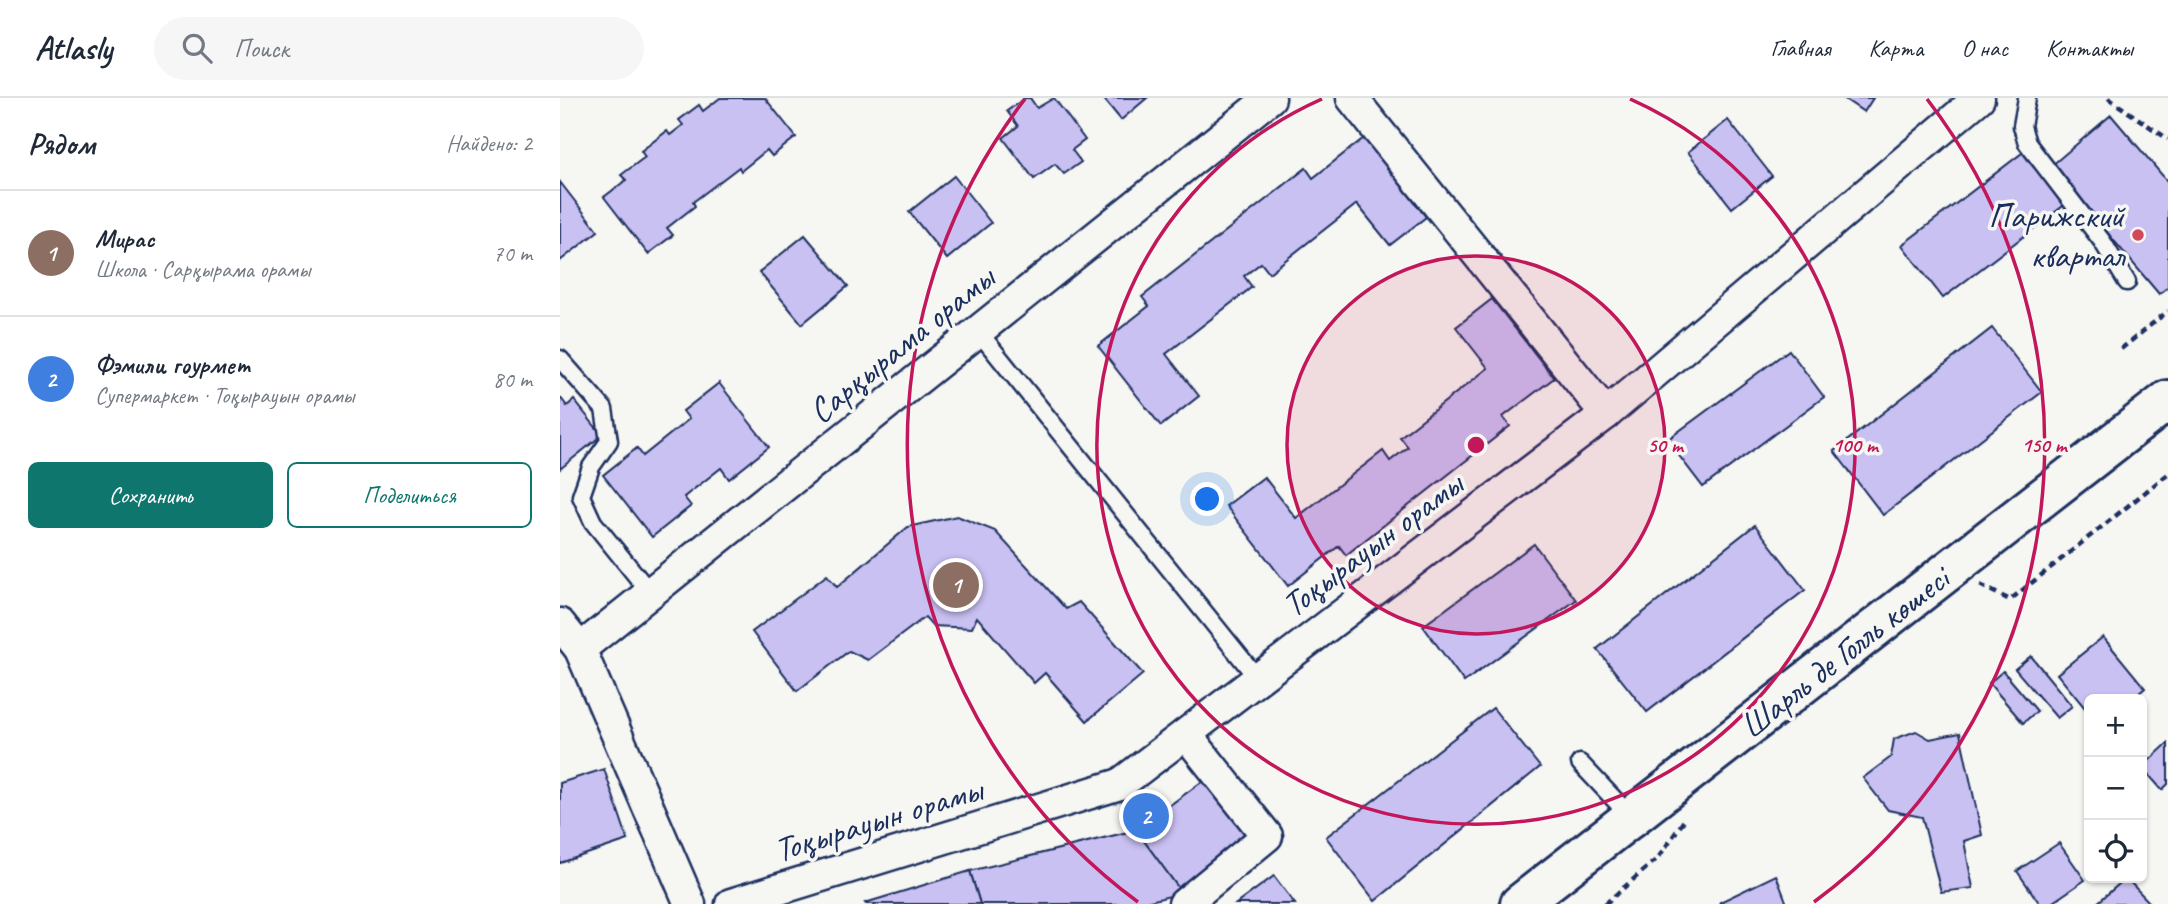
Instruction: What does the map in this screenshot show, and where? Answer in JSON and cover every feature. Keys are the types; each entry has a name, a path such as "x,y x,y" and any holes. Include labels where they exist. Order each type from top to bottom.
{"street":[{"name":"Сарқырама орамы","path":"580,649 1270,98"},
{"path":"1352,98 1606,414"},
{"name":"Тоқырауын орамы","path":"731,904 1120,784 1606,414 1979,98"},
{"name":"Шарль де Голль көшесі","path":"1520,904 2168,400"},
{"path":"560,624 580,649 691,904"},
{"path":"1184,904 1267,836 1186,734"}],"lane":[{"path":"2027,98 2022,126 2027,143 2102,241 2127,282"},
{"path":"978,331 1258,680"},
{"path":"560,359 604,409 609,441 591,467 581,496 593,522 650,594"},
{"path":"1580,763 1631,817"}],"path":[{"path":"2108,98 2168,139"},
{"path":"2122,349 2168,311"},
{"path":"1969,594 1980,585 2010,600 2168,474"},
{"path":"1605,904 1658,858 1683,821 1693,812"}],"building":[{"path":"720,98 765,98 796,137 772,156 767,150 741,171 739,167 693,202 695,206 667,228 673,235 648,254 604,197 626,180 621,175 645,157 641,151 667,131 670,135 683,125 679,120 699,105 703,111"},
{"path":"1025,98 1030,98 1037,108 1054,98 1085,140 1072,150 1081,162 1064,174 1055,164 1034,179 1003,138 1018,126 1007,111"},
{"path":"1103,98 1147,98 1121,120"},
{"path":"1843,98 1873,98 1864,112"},
{"name":"Парижский квартал","path":"2111,115 2168,182 2168,287 2159,294 2051,166"},
{"path":"1728,120 1772,176 1732,208 1688,152"},
{"path":"1364,138 1426,217 1390,245 1357,204 1269,273 1261,263 1244,276 1252,287 1166,354 1199,396 1161,426 1098,346 1149,306 1142,297 1306,168 1313,178"},
{"path":"2026,150 2067,203 1943,298 1902,245"},
{"path":"954,176 991,223 947,259 909,212"},
{"path":"560,182 598,231 560,261"},
{"path":"805,235 848,286 802,324 759,272"},
{"path":"1492,299 1554,378 1503,417 1510,426 1346,555 1339,546 1288,586 1226,506 1264,477 1296,518 1383,451 1390,461 1408,447 1400,437 1488,368 1456,327"},
{"path":"1992,328 2042,392 1883,515 1834,451"},
{"path":"1789,350 1824,397 1703,487 1667,440"},
{"path":"719,383 769,447 729,479 721,468 684,497 691,506 652,537 603,475 637,448 643,456 689,419 683,411"},
{"path":"560,397 567,406 574,400 602,435 560,469"},
{"path":"957,516 995,531 1066,609 1079,602 1143,674 1087,721 1045,673 1034,683 977,617 972,628 933,626 925,617 868,660 849,651 797,691 752,632 827,575 837,587 908,527"},
{"path":"1755,525 1805,590 1647,712 1597,649"},
{"path":"1534,544 1576,600 1464,682 1423,626"},
{"path":"2103,637 2145,688 2138,694 2084,694 2084,707 2057,674"},
{"path":"2031,656 2072,706 2057,718 2015,669"},
{"path":"2003,671 2037,711 2023,723 1989,683"},
{"path":"1493,708 1540,767 1375,901 1326,837"},
{"path":"1916,731 1930,739 1960,733 1982,835 1964,841 1973,888 1941,892 1922,817 1888,810 1863,778 1891,757 1894,739"},
{"path":"2168,743 2168,784 2162,790 2147,773 2147,762"},
{"path":"1222,767 1268,829 1182,893 1136,830"},
{"path":"604,769 628,840 560,863 560,783"},
{"path":"1136,830 1182,893 1138,904 980,904 970,871"},
{"path":"2059,843 2084,881 2050,904 2040,904 2017,871"},
{"path":"970,871 980,904 865,903"},
{"path":"1776,875 1787,904 1719,904 1720,902"},
{"path":"1274,876 1295,904 1236,904"},
{"path":"2120,883 2131,883 2151,904 2096,904"}],"place":[{"name":"Парижский квартал","path":"2138,235"},
{"name":"Мирас","path":"956,585"},
{"name":"Фэмили гоурмет","path":"1146,816"}]}
